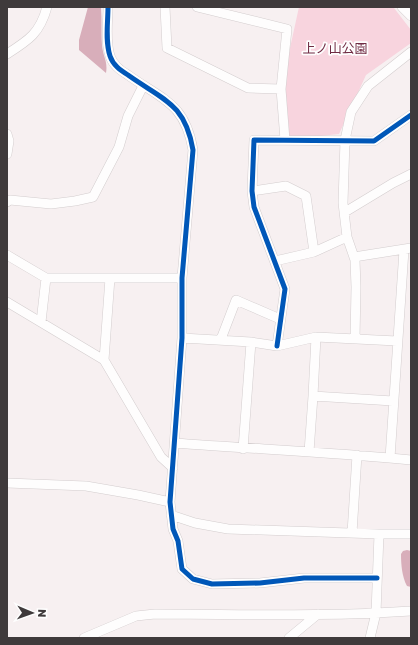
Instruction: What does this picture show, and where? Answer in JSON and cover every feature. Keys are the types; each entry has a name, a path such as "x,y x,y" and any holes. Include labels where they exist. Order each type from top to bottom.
{"street":[{"path":"7,54 27,42 33,35 43,22 47,7"},
{"path":"108,7 108,41 110,56 116,67 176,108 185,120 190,134 193,150 182,278 182,338 170,502 173,529 178,542 182,569 193,578 212,584 260,583 304,578 377,578"},
{"path":"165,7 167,48 248,88 281,89"},
{"path":"197,7 287,29 281,89 285,140"},
{"path":"402,7 411,16"},
{"path":"355,339 356,288 354,257 347,237 343,202 345,140 351,112 368,86 411,52"},
{"path":"7,202 10,200 50,204 93,197 119,147 128,116 143,86"},
{"path":"277,346 285,289 254,207 252,191 254,140 374,141 411,115"},
{"path":"7,134 9,141 7,154"},
{"path":"345,212 411,174"},
{"path":"252,191 286,186 306,196 314,252"},
{"path":"275,261 314,252 347,237"},
{"path":"354,257 407,249 397,341 390,458"},
{"path":"7,255 46,278 182,278"},
{"path":"41,322 46,278"},
{"path":"104,360 110,278"},
{"path":"221,340 236,300 280,319"},
{"path":"7,302 104,360 161,457 172,468"},
{"path":"182,338 251,342 277,346 316,337 397,341"},
{"path":"309,452 316,337"},
{"path":"243,449 251,342"},
{"path":"313,396 393,401"},
{"path":"175,443 411,460"},
{"path":"352,534 357,455"},
{"path":"7,483 86,486 170,502"},
{"path":"171,515 195,523 228,529 352,534 411,534"},
{"path":"370,638 376,613 379,534"},
{"path":"84,638 136,616 156,614 318,614 411,611"},
{"path":"289,638 318,614"}],"green space":[{"name":"上ノ山公園","path":"299,7 394,8 411,30 411,43 366,75 339,134 285,140 281,89"}],"shaded area":[{"path":"88,7 101,7 102,45 106,73 79,50 79,40"},
{"path":"403,551 411,551 411,587 407,586 405,582 402,566 401,554"}],"cycle path":[{"path":"108,7 108,50 113,62 122,71 171,104 184,122 193,150 182,278 182,338 170,502 173,529 178,541 182,569 193,579 212,584 260,583 304,578 377,578"},
{"path":"277,346 285,289 254,207 252,191 254,140 374,141 411,115"}]}
